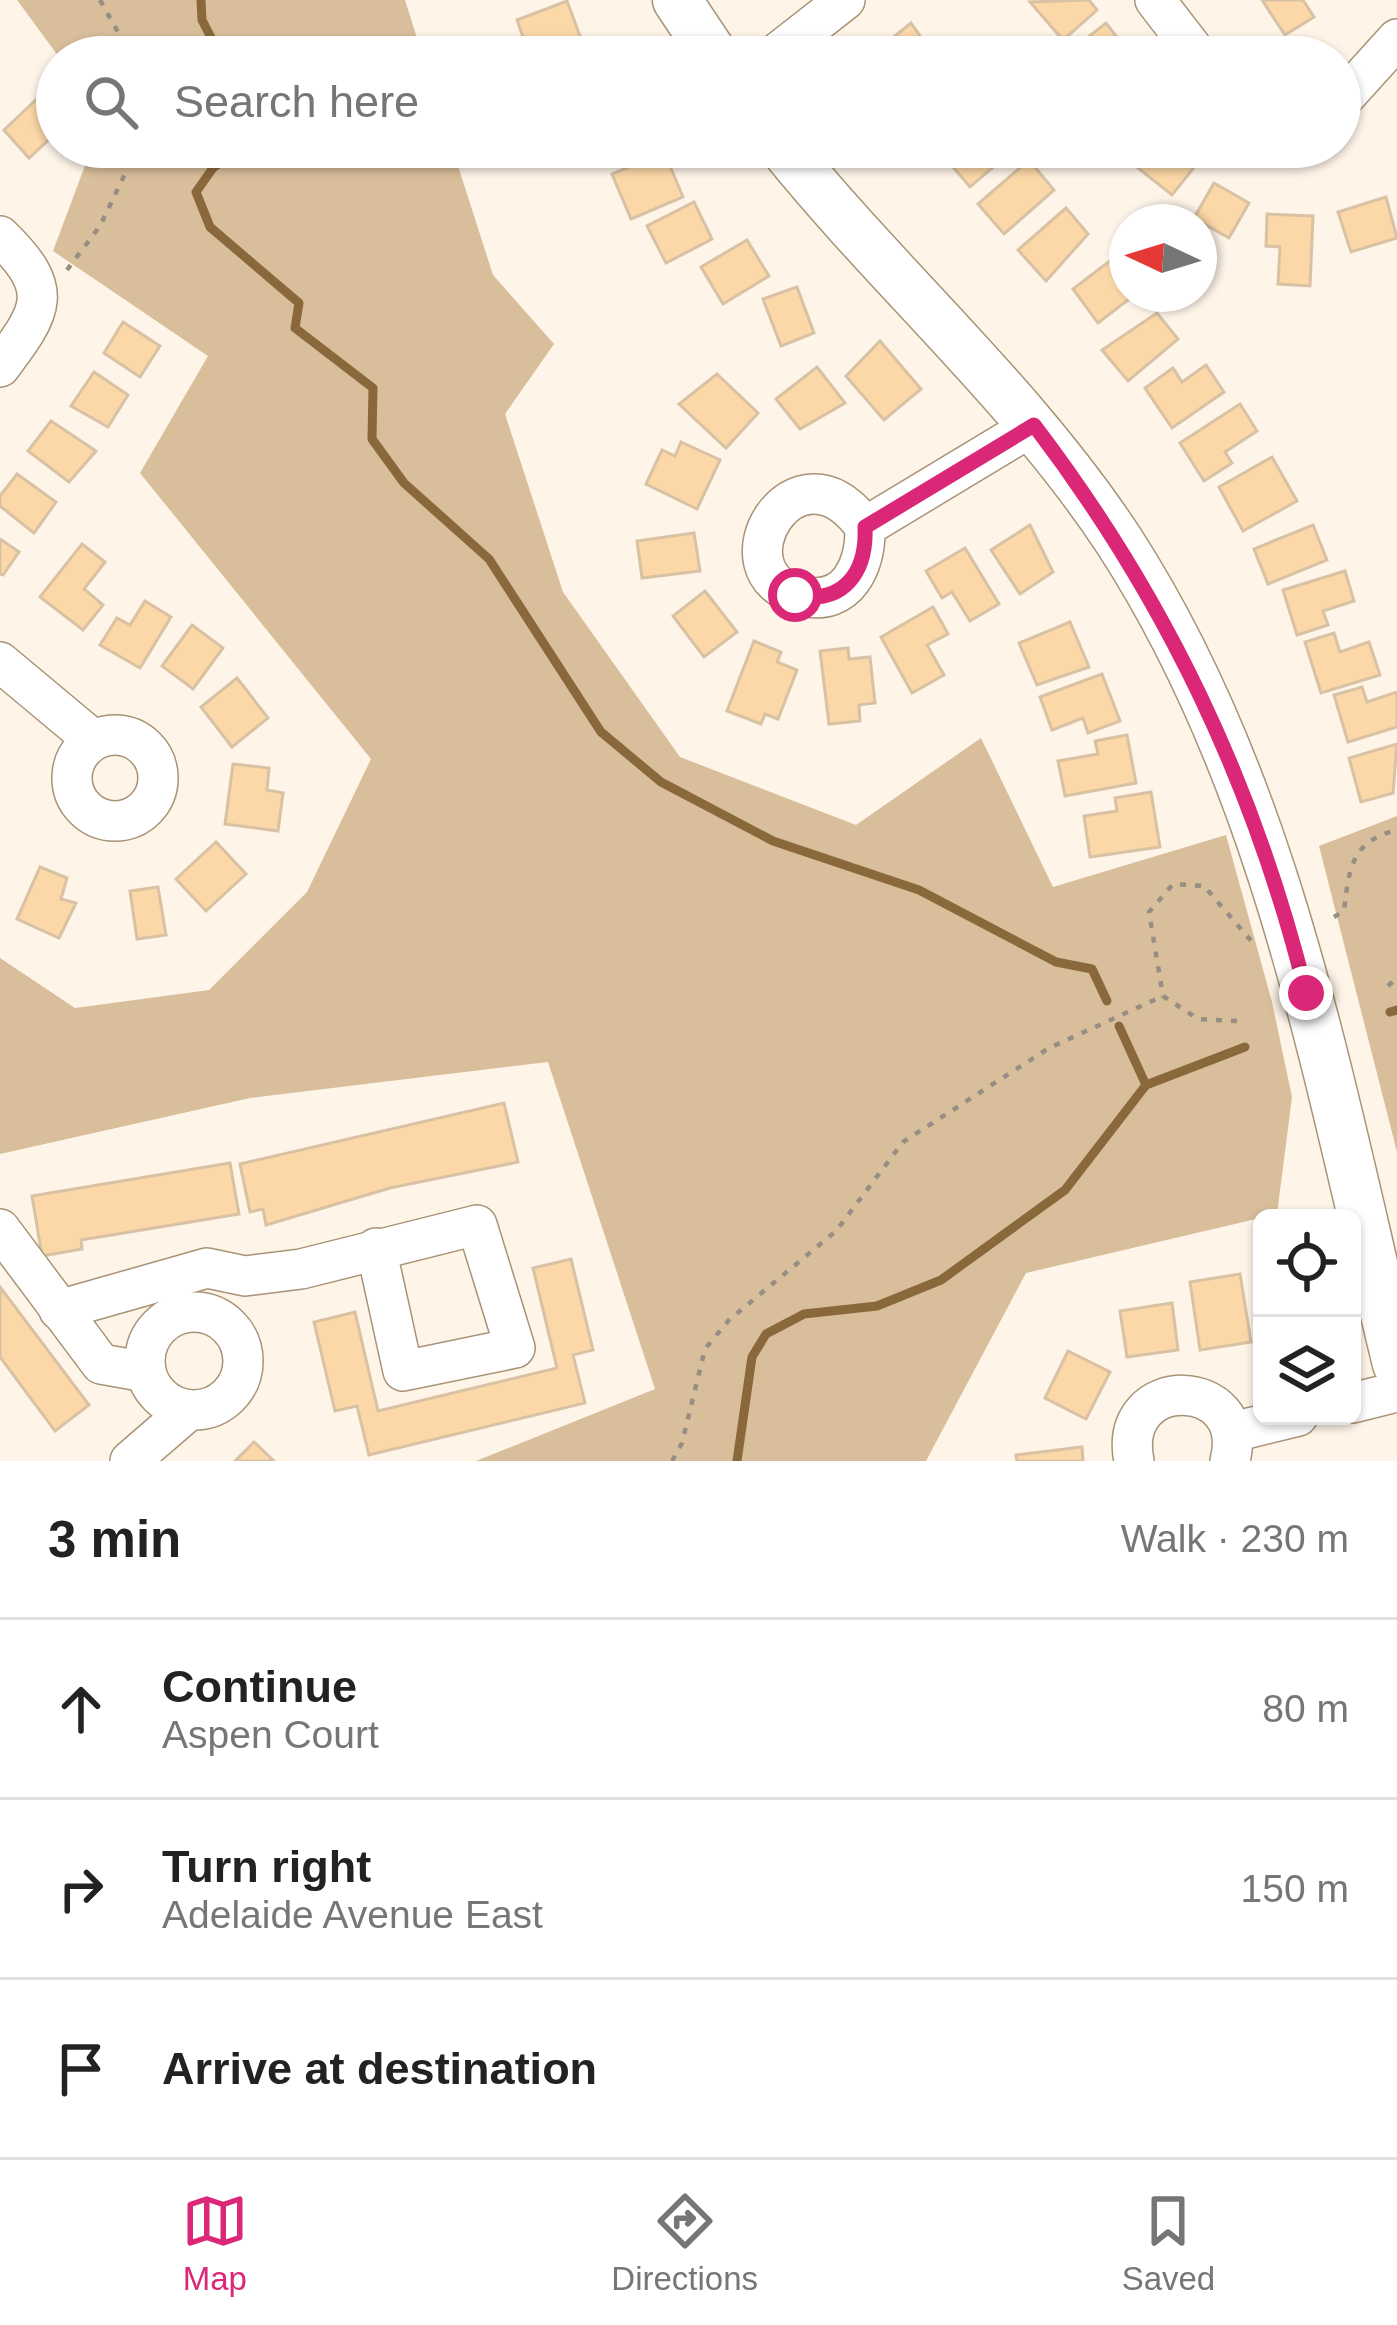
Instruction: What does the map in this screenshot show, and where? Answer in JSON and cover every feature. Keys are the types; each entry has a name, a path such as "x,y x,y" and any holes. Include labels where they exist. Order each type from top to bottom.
{"main road":[{"path":"677,0 701,36"},
{"path":"802,168 1034,425 1120,544 1167,625 1259,827 1297,959 1397,1364"}],"street":[{"path":"799,36 844,0"},
{"path":"1155,0 1183,36"},
{"path":"1361,79 1397,40"},
{"path":"0,236 32,270 40,292 36,316 0,367"},
{"path":"865,527 1034,425"},
{"path":"0,662 92,738"},
{"path":"0,1229 101,1364 146,1372"},
{"path":"59,1310 207,1268 245,1276 301,1269 376,1248"},
{"path":"213,1315 245,1276"},
{"path":"130,1461 189,1410 222,1401 242,1373 238,1339 213,1315 186,1312 162,1324 148,1346 146,1372 155,1390 189,1410"},
{"path":"1361,1401 1397,1392"},
{"path":"1134,1461 1135,1427 1154,1402 1170,1395 1204,1399 1232,1446 1278,1425"}],"path":[{"path":"100,0 120,36"},
{"path":"40,292 78,261 128,168"},
{"path":"1334,917 1344,911 1353,857 1361,845 1397,830"},
{"path":"1237,1021 1198,1019 1163,996 1149,912 1172,884 1204,886 1244,939 1264,943"},
{"path":"1388,986 1397,978"},
{"path":"672,1461 682,1443 705,1349 728,1320 836,1231 903,1142 1049,1048 1163,996"}],"shaded area":[{"path":"17,0 405,0 416,36 44,36"},
{"path":"84,168 459,168 493,275 554,344 505,414 563,592 680,757 856,825 981,738 1053,887 1226,835 1272,1002 1292,1097 1278,1209 1253,1209 1253,1220 1026,1273 926,1461 476,1461 655,1389 548,1062 250,1098 0,1154 0,958 75,1008 209,990 307,892 371,759 140,473 208,356 53,251"},
{"path":"1397,816 1397,1152 1319,846"}],"building":[{"path":"1089,0 1097,10 1068,36 1060,36 1030,2"},
{"path":"1262,0 1303,0 1314,17 1285,35"},
{"path":"567,1 580,36 523,36 517,20"},
{"path":"911,23 920,36 895,36"},
{"path":"1106,23 1116,36 1089,36"},
{"path":"36,100 36,152 29,158 4,130"},
{"path":"626,168 671,168 683,197 631,219 612,174"},
{"path":"954,168 992,168 970,187"},
{"path":"1020,168 1036,168 1054,190 1004,234 978,204"},
{"path":"1138,168 1194,168 1172,195"},
{"path":"1214,183 1249,203 1229,238 1217,231 1217,204 1202,204"},
{"path":"1386,197 1397,238 1351,252 1338,212"},
{"path":"694,202 712,239 666,263 647,226"},
{"path":"1066,208 1088,234 1046,281 1018,250"},
{"path":"1267,214 1313,216 1310,286 1278,284 1280,247 1266,246"},
{"path":"747,240 769,276 723,304 701,267"},
{"path":"1109,262 1112,312 1098,323 1073,289"},
{"path":"797,287 814,333 781,346 763,299"},
{"path":"1157,313 1178,339 1128,381 1102,350"},
{"path":"123,322 160,346 140,377 104,353"},
{"path":"880,341 921,389 884,420 846,376"},
{"path":"1206,365 1224,392 1172,428 1145,388 1173,368 1182,382"},
{"path":"817,367 845,403 800,429 776,399"},
{"path":"94,372 128,395 108,427 71,406"},
{"path":"717,374 758,413 726,448 679,404"},
{"path":"1240,404 1257,431 1225,452 1232,463 1204,481 1180,443"},
{"path":"51,421 96,451 69,482 28,451"},
{"path":"681,442 720,460 697,509 646,484 662,450 675,456"},
{"path":"1272,457 1297,501 1243,531 1219,487"},
{"path":"17,474 56,502 34,533 0,506 0,496"},
{"path":"1030,525 1053,572 1020,594 991,550"},
{"path":"1313,525 1327,560 1268,584 1254,549"},
{"path":"694,533 700,571 642,578 637,541"},
{"path":"0,539 19,552 3,575 0,574"},
{"path":"82,544 105,562 84,589 103,605 83,630 40,597"},
{"path":"965,548 999,604 970,621 952,592 942,598 926,571"},
{"path":"1345,571 1354,601 1323,611 1328,625 1297,635 1283,590"},
{"path":"705,591 737,632 704,657 673,616"},
{"path":"145,601 171,617 140,668 100,645 117,618 130,625"},
{"path":"933,607 948,634 927,645 944,675 912,693 881,637"},
{"path":"1070,622 1089,667 1037,685 1019,643"},
{"path":"192,625 223,648 193,689 162,666"},
{"path":"1334,633 1340,652 1369,642 1380,675 1321,693 1305,642"},
{"path":"754,641 781,652 777,662 797,670 778,719 765,714 761,724 727,711"},
{"path":"848,648 849,659 870,657 875,703 859,705 860,721 829,724 820,651"},
{"path":"1102,674 1120,721 1088,733 1083,718 1052,730 1040,697"},
{"path":"237,678 268,718 232,747 201,707"},
{"path":"1362,687 1367,702 1397,692 1397,727 1348,742 1334,695"},
{"path":"1127,735 1136,783 1065,796 1058,761 1098,754 1095,741"},
{"path":"1397,744 1393,793 1361,802 1349,758"},
{"path":"233,764 269,768 267,790 283,793 278,831 225,824"},
{"path":"1151,792 1160,847 1090,857 1084,816 1117,811 1115,798"},
{"path":"216,842 246,874 206,911 176,879"},
{"path":"40,867 67,878 61,899 76,903 59,938 17,919"},
{"path":"158,887 166,935 137,939 130,891"},
{"path":"504,1103 518,1162 390,1188 266,1225 263,1209 250,1212 240,1164"},
{"path":"230,1163 239,1214 81,1240 82,1249 42,1256 32,1196"},
{"path":"571,1259 593,1350 573,1355 585,1403 369,1455 357,1406 335,1411 314,1322 355,1312 378,1411 557,1368 533,1268"},
{"path":"1240,1274 1251,1342 1200,1350 1190,1282"},
{"path":"0,1287 89,1405 55,1431 0,1357"},
{"path":"1172,1303 1178,1350 1127,1357 1120,1311"},
{"path":"1068,1351 1110,1372 1086,1419 1045,1398"},
{"path":"254,1442 274,1461 235,1461"},
{"path":"1082,1447 1083,1461 1017,1461 1016,1455"}],"waterway":[{"path":"201,0 202,20 210,36"},
{"path":"213,168 196,192 210,227 299,303 295,328 373,388 372,439 404,483 489,559 601,732 661,782 773,841 919,890 1056,962 1092,969 1107,1001"},
{"path":"1390,1012 1397,1010"},
{"path":"1119,1026 1146,1085"},
{"path":"737,1461 752,1357 766,1334 804,1314 877,1306 941,1280 1065,1190 1146,1085 1245,1047"}],"route":[{"path":"795,595 827,597 842,590 862,564 865,527 1034,425 1120,544 1209,707 1259,827 1306,993"}]}
